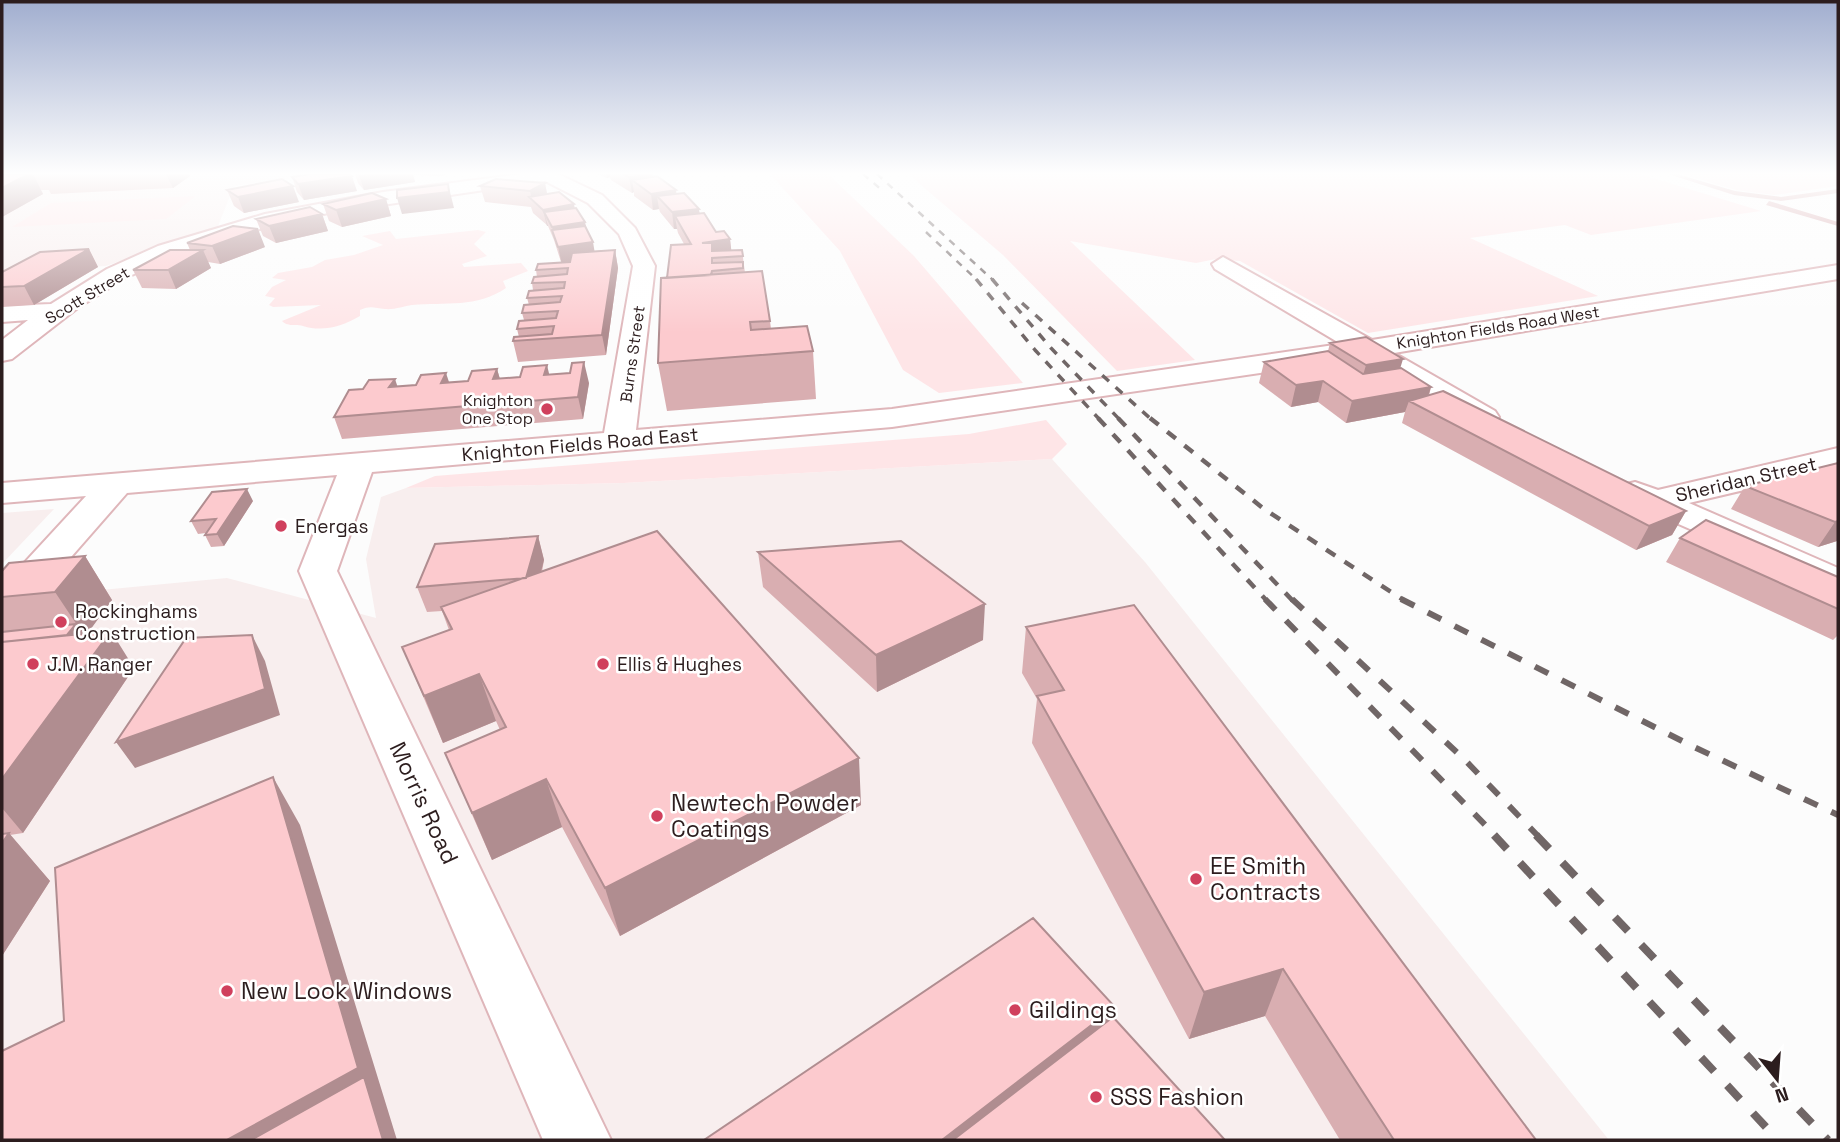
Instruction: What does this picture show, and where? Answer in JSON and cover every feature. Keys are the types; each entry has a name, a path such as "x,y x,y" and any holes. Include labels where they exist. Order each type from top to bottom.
{"street":[{"name":"Scott Street","path":"2,353 56,311 116,274 163,253 243,227"},
{"name":"Burns Street","path":"619,441 644,266 623,227"},
{"path":"1223,264 1510,430"},
{"name":"Knighton Fields Road West","path":"1156,379 1366,349 1838,272"},
{"path":"2,314 56,311"},
{"name":"Knighton Fields Road East","path":"2,493 892,418 1156,379"},
{"name":"Sheridan Street","path":"1654,501 1838,458"},
{"name":"Morris Road","path":"359,463 345,492 332,543 318,571 577,1140"},
{"path":"1606,478 1838,582"},
{"path":"2,611 116,484"}],"shaded area":[{"path":"2,227 214,227 106,266 2,272"},
{"path":"818,227 884,227 914,256 1023,383 939,393 903,370 840,251"},
{"path":"971,227 1548,227 1470,238 1598,296 1368,333 1240,261 1216,259 1196,263 1070,241 1195,360 1117,371 1003,255"},
{"path":"1571,227 1646,227 1591,235"},
{"path":"478,230 486,232 474,244 487,256 462,264 464,267 521,263 528,271 503,281 506,288 484,299 392,309 372,307 360,310 360,316 346,323 317,329 289,325 282,321 321,305 273,307 269,305 275,298 265,296 272,287 286,280 272,278 278,273 312,267 325,260 354,255 383,245 362,236 390,231 396,239"},
{"path":"1046,420 1067,444 1052,459 624,483 406,488 435,476 969,434"},
{"path":"1052,459 1145,562 1609,1140 2,1140 2,629 28,597 227,578 376,618 366,559 381,497 406,488 624,483"},
{"path":"54,509 2,564 2,513"}],"building":[{"path":"230,227 258,229 212,246 187,243"},
{"path":"586,227 593,242 558,247 552,230"},
{"path":"681,227 713,227 716,232 724,231 730,239 702,243 712,243 712,251 742,250 743,256 712,258 712,263 743,262 743,268 712,271 711,275 667,278 671,245 691,244"},
{"path":"89,249 24,286 2,287 2,272 40,252"},
{"path":"170,250 203,250 168,270 133,270"},
{"path":"615,250 602,335 513,341 514,337 552,334 554,326 517,329 519,321 556,318 558,311 522,313 524,305 560,302 562,296 527,298 529,291 564,288 565,282 532,283 534,277 567,274 568,268 536,270 538,264 570,262 572,253"},
{"path":"762,271 770,321 750,322 751,330 807,326 813,351 658,363 661,278"},
{"path":"1366,337 1403,359 1366,365 1330,343"},
{"path":"1328,351 1363,374 1401,368 1431,387 1352,401 1323,381 1296,385 1264,362"},
{"path":"584,362 578,397 334,417 349,390 363,389 369,380 395,379 389,387 416,385 421,375 446,373 441,383 468,381 472,371 497,369 493,379 520,377 523,367 547,365 544,375 570,373 572,363"},
{"path":"1443,391 1686,511 1649,526 1409,401"},
{"path":"1838,463 1838,521 1835,522 1745,486"},
{"path":"247,489 217,534 205,535 216,519 191,521 212,492"},
{"path":"1706,520 1838,577 1838,609 1680,538"},
{"path":"657,531 859,758 605,888 546,779 472,813 445,753 506,727 479,674 424,696 402,647 452,629 441,607"},
{"path":"538,536 526,578 417,587 435,544"},
{"path":"901,541 985,604 876,655 758,552"},
{"path":"85,556 55,592 2,597 2,571 9,563"},
{"name":"EE Smith Contracts","path":"1134,605 1536,1140 1394,1140 1283,969 1204,992 1037,696 1064,690 1026,627"},
{"path":"76,624 67,635 2,642 2,632"},
{"path":"111,631 2,779 2,642"},
{"path":"252,635 265,689 116,742 186,638"},
{"name":"New Look Windows","path":"273,777 358,1068 227,1140 2,1140 2,1051 64,1021 55,868"},
{"path":"9,833 2,843 2,834"},
{"path":"1033,918 1115,1007 942,1140 704,1140"},
{"path":"1113,1017 1225,1140 953,1140"},
{"path":"364,1077 383,1140 251,1140"}],"railway":[{"path":"935,227 993,280"},
{"path":"926,232 976,280"},
{"path":"976,280 1035,350 1100,420"},
{"path":"993,280 1051,348 1120,420"},
{"path":"1022,303 1152,420"},
{"path":"1098,418 1267,601"},
{"path":"1118,418 1293,601"},
{"path":"1150,418 1264,509 1405,601"},
{"path":"1265,599 1496,836"},
{"path":"1292,599 1463,758 1538,836"},
{"path":"1401,599 1692,746 1838,815"},
{"path":"1494,835 1778,1140"},
{"path":"1536,835 1828,1140"}],"place":[{"name":"Knighton One Stop","path":"547,409"},
{"name":"Energas","path":"281,526"},
{"name":"Rockinghams Construction","path":"61,622"},
{"name":"J.M. Ranger","path":"33,664"},
{"name":"Ellis & Hughes","path":"603,664"},
{"name":"Newtech Powder Coatings","path":"657,816"},
{"name":"EE Smith Contracts","path":"1196,879"},
{"name":"New Look Windows","path":"227,991"},
{"name":"Gildings","path":"1015,1010"},
{"name":"SSS Fashion","path":"1096,1097"}]}
